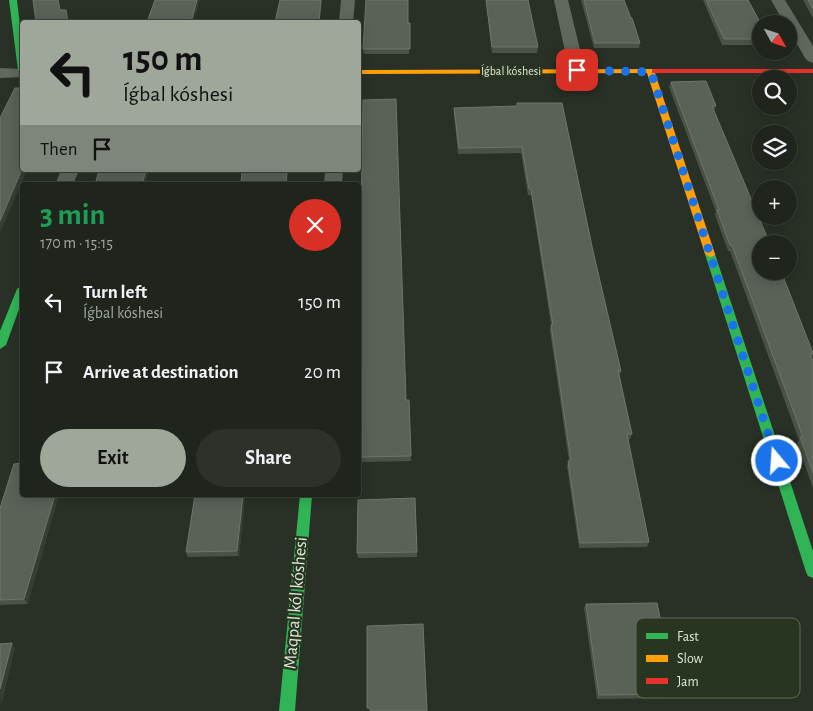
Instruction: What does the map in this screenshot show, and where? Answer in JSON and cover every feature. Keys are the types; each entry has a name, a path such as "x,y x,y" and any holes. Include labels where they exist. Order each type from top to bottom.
{"street":[{"path":"13,0 20,56"},
{"path":"346,20 348,0"},
{"path":"561,0 577,70"},
{"path":"778,0 813,58"},
{"name":"Íǵbal kóshesi","path":"361,72 577,70 651,72 813,71"},
{"path":"0,73 20,72"},
{"path":"651,72 813,572"},
{"path":"0,345 20,294"},
{"name":"Maqpal kól kóshesi","path":"287,711 306,497"}],"building":[{"path":"33,0 58,0 60,10 66,10 68,20 36,20"},
{"path":"155,0 197,0 192,20 148,20"},
{"path":"280,0 321,0 319,20 275,20"},
{"path":"366,0 408,0 410,49 363,49"},
{"path":"486,0 528,0 538,47 492,47"},
{"path":"584,0 624,0 640,43 595,43"},
{"path":"706,0 748,0 756,15 752,15 752,39 724,39"},
{"path":"808,0 813,0 813,9"},
{"path":"706,81 716,106 712,106 752,201 752,225 762,225 766,235 752,235 752,280 785,280 813,353 810,354 813,361 813,473 800,437 803,437 732,245 730,245 717,210 719,210 671,82"},
{"path":"15,88 20,88 21,172 0,221 0,118"},
{"path":"396,99 406,400 409,400 411,456 362,457 361,230 363,100"},
{"path":"517,103 562,103 593,251 621,371 618,371 632,434 627,434 649,542 580,543 568,461 571,461 551,325 553,325 531,189 529,189 522,147 459,148 454,108 517,106"},
{"path":"98,172 145,172 143,182 96,182"},
{"path":"242,172 287,172 286,182 241,182"},
{"path":"20,463 20,497 54,497 24,599 0,600 0,508 14,464"},
{"path":"195,497 243,497 237,551 186,552"},
{"path":"415,498 417,552 357,553 358,500"},
{"path":"657,603 660,618 636,618 636,695 599,695 586,604"},
{"path":"423,624 427,711 370,711 370,708 367,708 367,626"},
{"path":"12,643 0,689 0,644"}],"traffic: fast":[{"path":"13,0 20,54"},
{"path":"710,254 813,572"},
{"path":"0,345 20,294"},
{"path":"287,711 306,497"}],"traffic: slow":[{"path":"361,72 655,71"},
{"path":"651,72 710,254"}],"traffic: jam":[{"path":"655,71 813,71"}],"route":[{"path":"577,70 651,72 777,461"}]}
